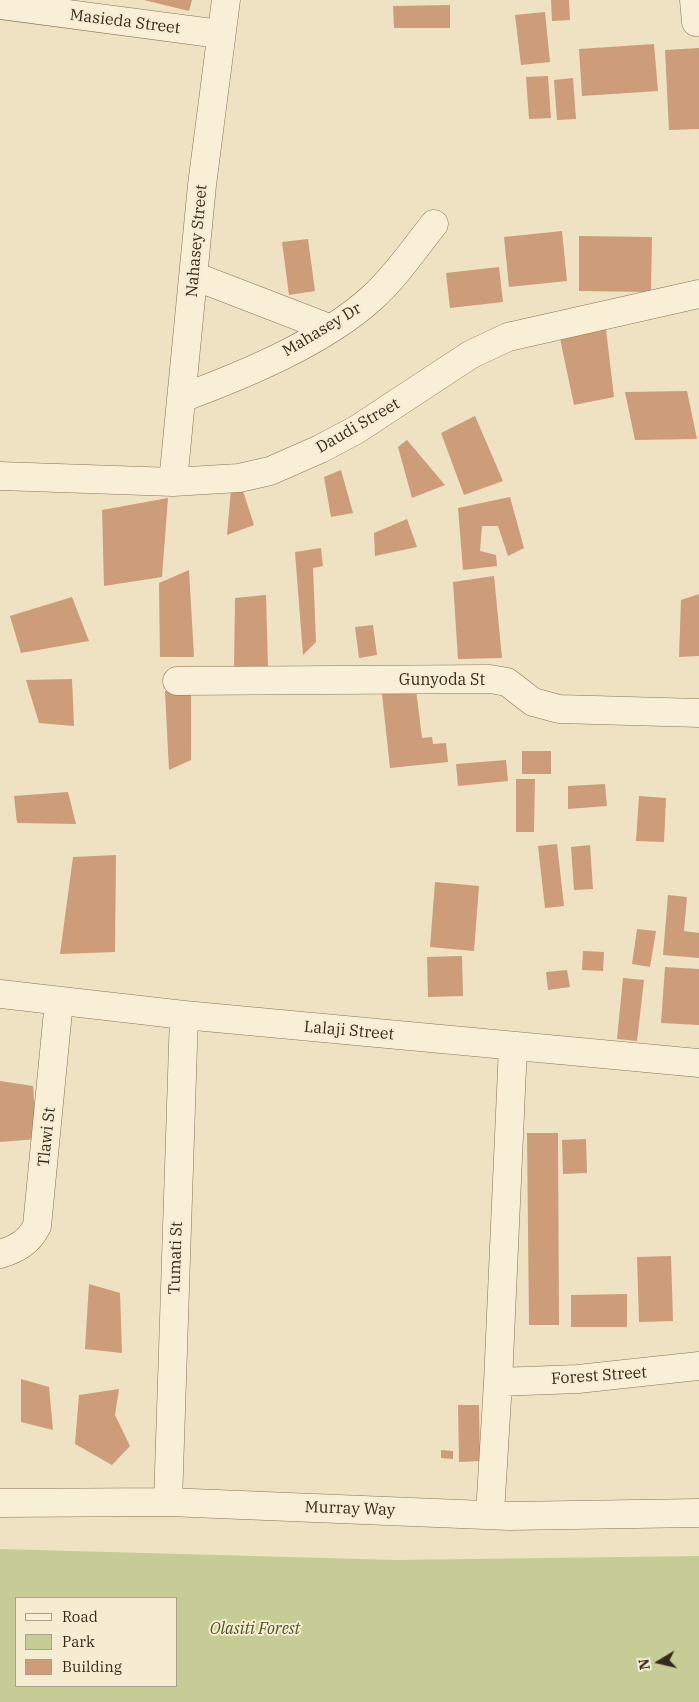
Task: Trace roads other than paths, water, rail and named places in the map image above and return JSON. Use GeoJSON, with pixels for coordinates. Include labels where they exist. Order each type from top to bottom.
{"type":"FeatureCollection","features":[{"type":"Feature","properties":{"kind":"street","name":"Nahasey Street"},"geometry":{"type":"LineString","coordinates":[[173,482],[220,34],[226,0]]}},
{"type":"Feature","properties":{"kind":"street","name":"Masieda Street"},"geometry":{"type":"LineString","coordinates":[[0,4],[220,34]]}},
{"type":"Feature","properties":{"kind":"street","name":"Mahasey Dr"},"geometry":{"type":"LineString","coordinates":[[182,398],[266,363],[345,319],[373,297],[394,276],[434,224]]}},
{"type":"Feature","properties":{"kind":"street"},"geometry":{"type":"LineString","coordinates":[[194,276],[329,328]]}},
{"type":"Feature","properties":{"kind":"street","name":"Daudi Street"},"geometry":{"type":"LineString","coordinates":[[0,476],[173,482],[239,478],[285,465],[356,430],[470,355],[508,337],[699,294]]}},
{"type":"Feature","properties":{"kind":"street","name":"Gunyoda St"},"geometry":{"type":"LineString","coordinates":[[177,681],[490,679],[507,682],[533,702],[559,709],[699,713]]}},
{"type":"Feature","properties":{"kind":"street","name":"Lalaji Street"},"geometry":{"type":"LineString","coordinates":[[0,994],[184,1015],[699,1063]]}},
{"type":"Feature","properties":{"kind":"street","name":"Tlawi St"},"geometry":{"type":"LineString","coordinates":[[0,1254],[22,1245],[32,1235],[37,1226],[59,1001]]}},
{"type":"Feature","properties":{"kind":"street","name":"Tumati St"},"geometry":{"type":"LineString","coordinates":[[168,1502],[184,1015]]}},
{"type":"Feature","properties":{"kind":"street"},"geometry":{"type":"LineString","coordinates":[[490,1514],[514,1046]]}},
{"type":"Feature","properties":{"kind":"street","name":"Forest Street"},"geometry":{"type":"LineString","coordinates":[[498,1382],[578,1379],[699,1366]]}},
{"type":"Feature","properties":{"kind":"street","name":"Murray Way"},"geometry":{"type":"LineString","coordinates":[[0,1503],[168,1502],[509,1516],[699,1513]]}},
{"type":"Feature","properties":{"kind":"park label","name":"Olasiti Forest"},"geometry":{"type":"Point","coordinates":[255,1629]}}]}
